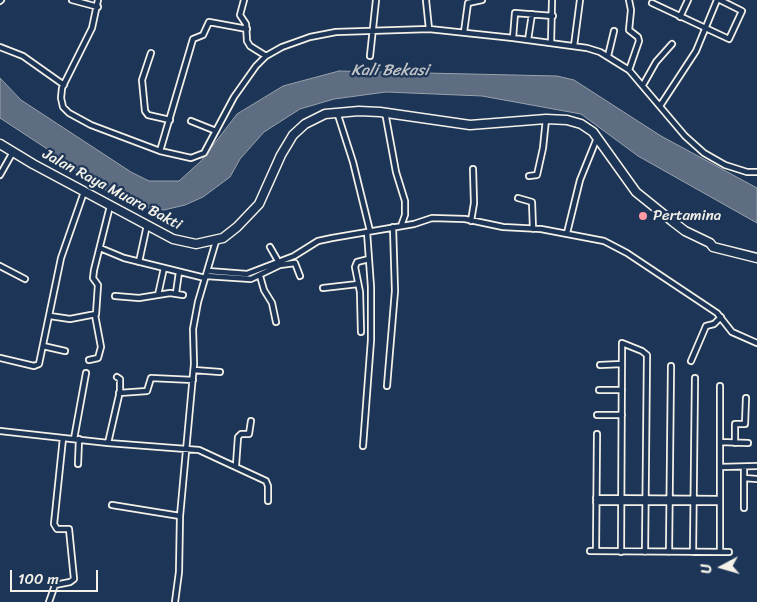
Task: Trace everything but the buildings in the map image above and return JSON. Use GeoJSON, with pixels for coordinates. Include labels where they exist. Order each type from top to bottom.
{"type":"FeatureCollection","features":[{"type":"Feature","properties":{"kind":"main road","name":"Jalan Raya Muara Bakti"},"geometry":{"type":"LineString","coordinates":[[0,144],[147,226],[184,243],[196,244],[216,241],[231,233],[259,204],[281,155],[293,135],[311,120],[325,114],[337,112],[385,112],[470,125],[546,119],[568,120],[582,124],[598,138],[636,192],[672,221],[713,247],[757,258]]}},
{"type":"Feature","properties":{"kind":"street"},"geometry":{"type":"LineString","coordinates":[[72,0],[98,7]]}},
{"type":"Feature","properties":{"kind":"street"},"geometry":{"type":"LineString","coordinates":[[98,0],[98,7],[90,33],[64,84],[61,98],[63,106],[69,113],[114,135],[160,151],[195,157],[206,150],[238,90],[266,56],[290,43],[324,33],[429,29],[574,46],[587,48],[608,56],[630,70],[660,106],[704,153],[732,168],[757,172]]}},
{"type":"Feature","properties":{"kind":"street"},"geometry":{"type":"LineString","coordinates":[[244,0],[240,15],[247,28],[247,41],[250,46],[266,56]]}},
{"type":"Feature","properties":{"kind":"street"},"geometry":{"type":"LineString","coordinates":[[370,56],[376,0]]}},
{"type":"Feature","properties":{"kind":"street"},"geometry":{"type":"LineString","coordinates":[[426,0],[429,29]]}},
{"type":"Feature","properties":{"kind":"street"},"geometry":{"type":"LineString","coordinates":[[464,32],[468,2],[482,0]]}},
{"type":"Feature","properties":{"kind":"street"},"geometry":{"type":"LineString","coordinates":[[574,46],[580,0]]}},
{"type":"Feature","properties":{"kind":"street"},"geometry":{"type":"LineString","coordinates":[[629,0],[631,10],[628,30],[639,41],[630,70]]}},
{"type":"Feature","properties":{"kind":"street"},"geometry":{"type":"LineString","coordinates":[[680,17],[688,0]]}},
{"type":"Feature","properties":{"kind":"street"},"geometry":{"type":"LineString","coordinates":[[652,3],[705,29],[729,38],[742,11],[719,0],[705,29],[696,51],[660,106]]}},
{"type":"Feature","properties":{"kind":"street"},"geometry":{"type":"LineString","coordinates":[[551,43],[552,1]]}},
{"type":"Feature","properties":{"kind":"street"},"geometry":{"type":"LineString","coordinates":[[513,38],[514,13],[553,16]]}},
{"type":"Feature","properties":{"kind":"street"},"geometry":{"type":"LineString","coordinates":[[528,40],[532,14]]}},
{"type":"Feature","properties":{"kind":"street"},"geometry":{"type":"LineString","coordinates":[[160,151],[194,39],[202,34],[209,22],[247,28]]}},
{"type":"Feature","properties":{"kind":"street"},"geometry":{"type":"LineString","coordinates":[[608,56],[614,31]]}},
{"type":"Feature","properties":{"kind":"street"},"geometry":{"type":"LineString","coordinates":[[643,85],[656,62],[672,44]]}},
{"type":"Feature","properties":{"kind":"street"},"geometry":{"type":"LineString","coordinates":[[0,47],[23,56],[64,84]]}},
{"type":"Feature","properties":{"kind":"street"},"geometry":{"type":"LineString","coordinates":[[151,53],[142,80],[146,111],[148,115],[170,120]]}},
{"type":"Feature","properties":{"kind":"street"},"geometry":{"type":"LineString","coordinates":[[337,112],[353,162],[368,231],[371,340],[363,446]]}},
{"type":"Feature","properties":{"kind":"street"},"geometry":{"type":"LineString","coordinates":[[385,112],[396,172],[405,200],[405,216],[401,226]]}},
{"type":"Feature","properties":{"kind":"street"},"geometry":{"type":"LineString","coordinates":[[530,176],[535,176],[538,173],[546,119]]}},
{"type":"Feature","properties":{"kind":"street"},"geometry":{"type":"LineString","coordinates":[[191,121],[216,131]]}},
{"type":"Feature","properties":{"kind":"street"},"geometry":{"type":"LineString","coordinates":[[567,233],[580,180],[598,138]]}},
{"type":"Feature","properties":{"kind":"street"},"geometry":{"type":"LineString","coordinates":[[0,175],[13,152]]}},
{"type":"Feature","properties":{"kind":"street"},"geometry":{"type":"LineString","coordinates":[[471,221],[474,203],[474,169]]}},
{"type":"Feature","properties":{"kind":"street"},"geometry":{"type":"LineString","coordinates":[[0,358],[37,366],[50,316],[61,258],[84,192]]}},
{"type":"Feature","properties":{"kind":"street"},"geometry":{"type":"LineString","coordinates":[[518,198],[532,202],[533,228]]}},
{"type":"Feature","properties":{"kind":"street"},"geometry":{"type":"LineString","coordinates":[[89,360],[95,360],[100,352],[95,315],[98,285],[93,278],[110,206]]}},
{"type":"Feature","properties":{"kind":"street"},"geometry":{"type":"LineString","coordinates":[[206,275],[247,274],[294,256],[318,241],[401,226],[432,218],[471,221],[503,227],[533,228],[604,241],[627,253],[721,317],[732,332],[757,343]]}},
{"type":"Feature","properties":{"kind":"street"},"geometry":{"type":"LineString","coordinates":[[139,262],[147,226]]}},
{"type":"Feature","properties":{"kind":"street"},"geometry":{"type":"LineString","coordinates":[[387,386],[395,291],[393,227]]}},
{"type":"Feature","properties":{"kind":"street"},"geometry":{"type":"LineString","coordinates":[[175,602],[179,572],[180,516],[188,449],[194,370],[193,329],[216,241]]}},
{"type":"Feature","properties":{"kind":"street"},"geometry":{"type":"LineString","coordinates":[[270,247],[278,261]]}},
{"type":"Feature","properties":{"kind":"street"},"geometry":{"type":"LineString","coordinates":[[100,248],[139,262],[179,272],[244,280],[260,276],[280,265],[295,263]]}},
{"type":"Feature","properties":{"kind":"street"},"geometry":{"type":"LineString","coordinates":[[294,256],[300,276]]}},
{"type":"Feature","properties":{"kind":"street"},"geometry":{"type":"LineString","coordinates":[[361,332],[356,264],[369,259]]}},
{"type":"Feature","properties":{"kind":"street"},"geometry":{"type":"LineString","coordinates":[[0,266],[25,279]]}},
{"type":"Feature","properties":{"kind":"street"},"geometry":{"type":"LineString","coordinates":[[158,295],[164,268]]}},
{"type":"Feature","properties":{"kind":"street"},"geometry":{"type":"LineString","coordinates":[[176,293],[179,272]]}},
{"type":"Feature","properties":{"kind":"street"},"geometry":{"type":"LineString","coordinates":[[260,276],[264,290],[272,303],[276,322]]}},
{"type":"Feature","properties":{"kind":"street"},"geometry":{"type":"LineString","coordinates":[[323,288],[358,284]]}},
{"type":"Feature","properties":{"kind":"street"},"geometry":{"type":"LineString","coordinates":[[115,296],[139,298],[176,293],[183,295]]}},
{"type":"Feature","properties":{"kind":"street"},"geometry":{"type":"LineString","coordinates":[[50,316],[70,319],[95,315]]}},
{"type":"Feature","properties":{"kind":"street"},"geometry":{"type":"LineString","coordinates":[[691,361],[706,326],[714,324],[721,317]]}},
{"type":"Feature","properties":{"kind":"street"},"geometry":{"type":"LineString","coordinates":[[621,552],[622,343],[647,355],[645,552]]}},
{"type":"Feature","properties":{"kind":"street"},"geometry":{"type":"LineString","coordinates":[[43,346],[65,351]]}},
{"type":"Feature","properties":{"kind":"street"},"geometry":{"type":"LineString","coordinates":[[600,365],[622,364]]}},
{"type":"Feature","properties":{"kind":"street"},"geometry":{"type":"LineString","coordinates":[[668,552],[671,366]]}},
{"type":"Feature","properties":{"kind":"street"},"geometry":{"type":"LineString","coordinates":[[194,370],[220,372]]}},
{"type":"Feature","properties":{"kind":"street"},"geometry":{"type":"LineString","coordinates":[[78,464],[76,439],[86,373]]}},
{"type":"Feature","properties":{"kind":"street"},"geometry":{"type":"LineString","coordinates":[[108,443],[119,393],[120,379],[117,376]]}},
{"type":"Feature","properties":{"kind":"street"},"geometry":{"type":"LineString","coordinates":[[693,552],[695,378]]}},
{"type":"Feature","properties":{"kind":"street"},"geometry":{"type":"LineString","coordinates":[[119,393],[147,391],[150,379],[193,380]]}},
{"type":"Feature","properties":{"kind":"street"},"geometry":{"type":"LineString","coordinates":[[720,386],[720,552]]}},
{"type":"Feature","properties":{"kind":"street"},"geometry":{"type":"LineString","coordinates":[[599,390],[622,390]]}},
{"type":"Feature","properties":{"kind":"street"},"geometry":{"type":"LineString","coordinates":[[735,443],[736,424],[745,424],[746,398]]}},
{"type":"Feature","properties":{"kind":"street"},"geometry":{"type":"LineString","coordinates":[[598,415],[622,415]]}},
{"type":"Feature","properties":{"kind":"street"},"geometry":{"type":"LineString","coordinates":[[236,465],[238,437],[241,434],[249,434],[251,421]]}},
{"type":"Feature","properties":{"kind":"street"},"geometry":{"type":"LineString","coordinates":[[0,431],[108,443],[188,449],[209,453],[266,481],[268,501]]}},
{"type":"Feature","properties":{"kind":"street"},"geometry":{"type":"LineString","coordinates":[[596,434],[596,551]]}},
{"type":"Feature","properties":{"kind":"street"},"geometry":{"type":"LineString","coordinates":[[49,602],[55,585],[70,582],[74,579],[69,531],[66,528],[57,529],[54,524],[63,438]]}},
{"type":"Feature","properties":{"kind":"street"},"geometry":{"type":"LineString","coordinates":[[720,442],[748,443]]}},
{"type":"Feature","properties":{"kind":"street"},"geometry":{"type":"LineString","coordinates":[[744,466],[744,508]]}},
{"type":"Feature","properties":{"kind":"street"},"geometry":{"type":"LineString","coordinates":[[720,467],[757,466]]}},
{"type":"Feature","properties":{"kind":"street"},"geometry":{"type":"LineString","coordinates":[[744,478],[757,479]]}},
{"type":"Feature","properties":{"kind":"street"},"geometry":{"type":"LineString","coordinates":[[596,500],[720,501]]}},
{"type":"Feature","properties":{"kind":"street"},"geometry":{"type":"LineString","coordinates":[[112,505],[180,516]]}},
{"type":"Feature","properties":{"kind":"street"},"geometry":{"type":"LineString","coordinates":[[590,551],[729,552]]}},
{"type":"Feature","properties":{"kind":"water"},"geometry":{"type":"Polygon","coordinates":[[[339,71],[557,76],[574,80],[661,136],[757,188],[757,223],[638,156],[581,114],[482,96],[386,92],[334,99],[300,109],[264,132],[240,159],[230,177],[203,197],[185,205],[164,210],[132,206],[83,177],[67,162],[0,118],[0,78],[21,100],[131,172],[149,181],[179,181],[201,161],[237,114],[283,86],[339,71]]]}},
{"type":"Feature","properties":{"kind":"place","name":"Pertamina"},"geometry":{"type":"Point","coordinates":[643,216]}},
{"type":"Feature","properties":{"kind":"water label","name":"Kali Bekasi"},"geometry":{"type":"Point","coordinates":[390,71]}}]}
